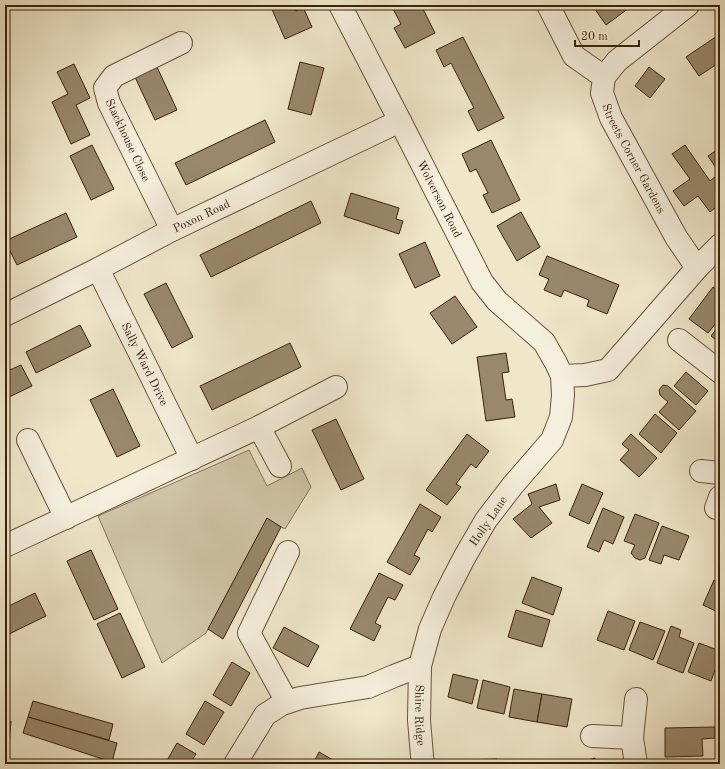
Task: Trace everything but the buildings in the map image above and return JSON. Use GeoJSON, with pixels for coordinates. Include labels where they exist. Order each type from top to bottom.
{"type":"FeatureCollection","features":[{"type":"Feature","properties":{"kind":"street","name":"Wolverson Road"},"geometry":{"type":"LineString","coordinates":[[340,5],[482,282],[497,301],[544,342],[562,376]]}},
{"type":"Feature","properties":{"kind":"street"},"geometry":{"type":"LineString","coordinates":[[548,5],[574,56],[604,77],[617,61],[688,5]]}},
{"type":"Feature","properties":{"kind":"street","name":"Stackhouse Close"},"geometry":{"type":"LineString","coordinates":[[172,230],[109,103],[105,88],[114,76],[181,43]]}},
{"type":"Feature","properties":{"kind":"street","name":"Streets Corner Gardens"},"geometry":{"type":"LineString","coordinates":[[604,77],[602,93],[610,118],[676,237],[698,268]]}},
{"type":"Feature","properties":{"kind":"street","name":"Poxon Road"},"geometry":{"type":"LineString","coordinates":[[5,314],[98,269],[172,230],[400,121]]}},
{"type":"Feature","properties":{"kind":"street"},"geometry":{"type":"LineString","coordinates":[[562,376],[585,375],[608,370],[720,245]]}},
{"type":"Feature","properties":{"kind":"street","name":"Sally Ward Drive"},"geometry":{"type":"LineString","coordinates":[[98,269],[192,459]]}},
{"type":"Feature","properties":{"kind":"street"},"geometry":{"type":"LineString","coordinates":[[679,340],[720,372]]}},
{"type":"Feature","properties":{"kind":"street","name":"Holly Lane"},"geometry":{"type":"LineString","coordinates":[[420,666],[430,629],[444,597],[486,520],[513,485],[552,440],[561,417],[564,396],[562,376]]}},
{"type":"Feature","properties":{"kind":"street"},"geometry":{"type":"LineString","coordinates":[[5,546],[259,427],[336,386]]}},
{"type":"Feature","properties":{"kind":"street"},"geometry":{"type":"LineString","coordinates":[[259,427],[280,466]]}},
{"type":"Feature","properties":{"kind":"street"},"geometry":{"type":"LineString","coordinates":[[28,440],[66,518]]}},
{"type":"Feature","properties":{"kind":"street"},"geometry":{"type":"LineString","coordinates":[[287,702],[249,633],[288,552]]}},
{"type":"Feature","properties":{"kind":"street"},"geometry":{"type":"LineString","coordinates":[[235,764],[265,714],[282,704],[300,698],[368,688],[420,666]]}},
{"type":"Feature","properties":{"kind":"street","name":"Shire Ridge"},"geometry":{"type":"LineString","coordinates":[[420,666],[419,720],[423,764]]}},
{"type":"Feature","properties":{"kind":"street"},"geometry":{"type":"LineString","coordinates":[[636,699],[632,738],[636,764]]}},
{"type":"Feature","properties":{"kind":"street"},"geometry":{"type":"LineString","coordinates":[[592,736],[632,738]]}},
{"type":"Feature","properties":{"kind":"shaded area"},"geometry":{"type":"Polygon","coordinates":[[[249,450],[267,486],[302,468],[311,487],[285,529],[267,519],[206,633],[162,663],[98,516],[249,450]]]}}]}
